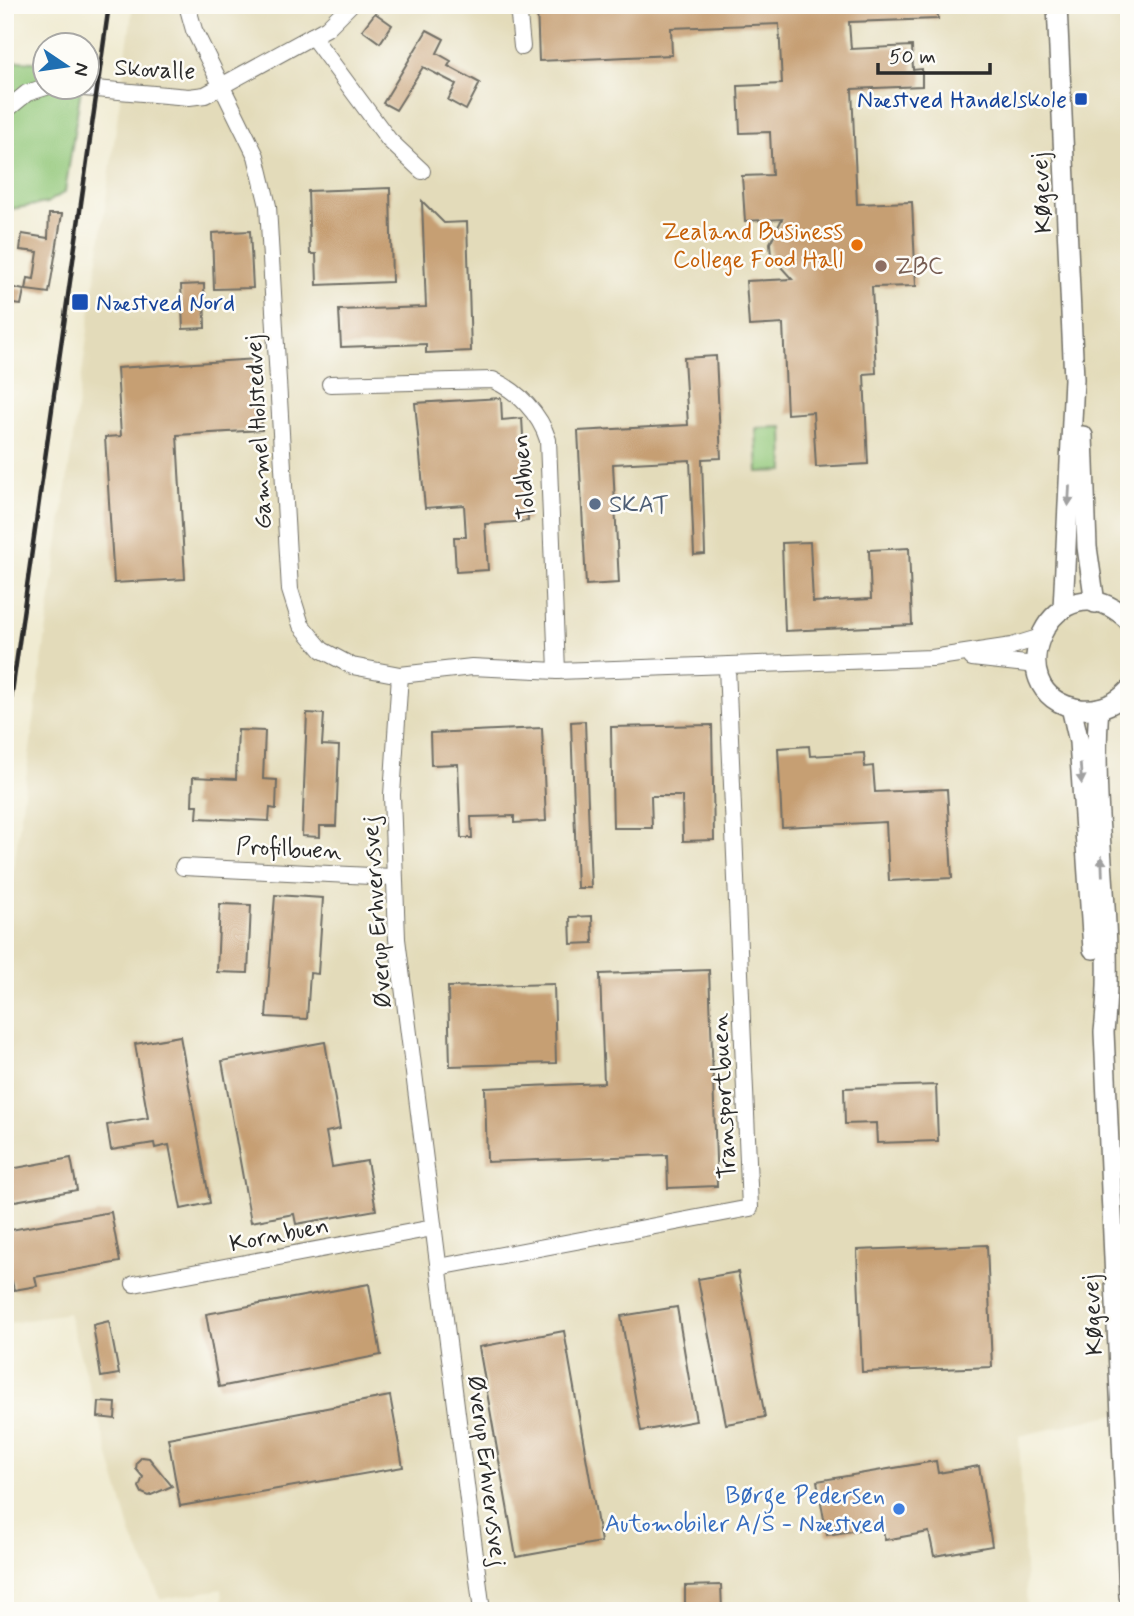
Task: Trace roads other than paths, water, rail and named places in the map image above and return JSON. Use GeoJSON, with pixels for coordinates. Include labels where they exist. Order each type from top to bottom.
{"type":"FeatureCollection","features":[{"type":"Feature","properties":{"kind":"street","name":"Gammel Holstedvej"},"geometry":{"type":"LineString","coordinates":[[187,5],[194,30],[256,156],[268,206],[289,577],[294,610],[311,639],[337,659],[367,671],[400,675]]}},
{"type":"Feature","properties":{"kind":"street"},"geometry":{"type":"LineString","coordinates":[[221,87],[327,28],[350,5]]}},
{"type":"Feature","properties":{"kind":"street"},"geometry":{"type":"LineString","coordinates":[[518,5],[522,47]]}},
{"type":"Feature","properties":{"kind":"street","name":"Køgevej"},"geometry":{"type":"LineString","coordinates":[[1057,5],[1074,379],[1063,609]]}},
{"type":"Feature","properties":{"kind":"street"},"geometry":{"type":"LineString","coordinates":[[312,36],[389,140],[422,171]]}},
{"type":"Feature","properties":{"kind":"street","name":"Skovalle"},"geometry":{"type":"LineString","coordinates":[[102,90],[189,97],[205,95],[221,87]]}},
{"type":"Feature","properties":{"kind":"street"},"geometry":{"type":"LineString","coordinates":[[5,111],[32,91]]}},
{"type":"Feature","properties":{"kind":"street","name":"Køgevej"},"geometry":{"type":"LineString","coordinates":[[1074,379],[1083,436],[1087,547],[1095,603]]}},
{"type":"Feature","properties":{"kind":"street","name":"Toldbuen"},"geometry":{"type":"LineString","coordinates":[[330,384],[493,380],[503,384],[536,414],[548,440],[557,671]]}},
{"type":"Feature","properties":{"kind":"street"},"geometry":{"type":"LineString","coordinates":[[1129,621],[1108,606],[1095,603],[1079,603],[1063,609],[1048,621],[1038,638],[1036,665],[1039,676],[1052,695],[1072,707],[1100,708],[1119,700],[1129,690]]}},
{"type":"Feature","properties":{"kind":"street"},"geometry":{"type":"LineString","coordinates":[[952,656],[1038,638]]}},
{"type":"Feature","properties":{"kind":"street"},"geometry":{"type":"LineString","coordinates":[[400,675],[472,667],[557,671],[727,667],[952,656],[1036,665]]}},
{"type":"Feature","properties":{"kind":"street","name":"Transportbuen"},"geometry":{"type":"LineString","coordinates":[[439,1267],[750,1208],[727,667]]}},
{"type":"Feature","properties":{"kind":"street","name":"Øverup Erhvervsvej"},"geometry":{"type":"LineString","coordinates":[[400,675],[392,795],[392,877],[397,939],[482,1611]]}},
{"type":"Feature","properties":{"kind":"street","name":"Køgevej"},"geometry":{"type":"LineString","coordinates":[[1072,707],[1079,742],[1086,872],[1104,1032],[1129,1596]]}},
{"type":"Feature","properties":{"kind":"street","name":"Køgevej"},"geometry":{"type":"LineString","coordinates":[[1100,708],[1098,765],[1107,990],[1104,1032]]}},
{"type":"Feature","properties":{"kind":"street","name":"Profilbuen"},"geometry":{"type":"LineString","coordinates":[[183,867],[392,877]]}},
{"type":"Feature","properties":{"kind":"street","name":"Kornbuen"},"geometry":{"type":"LineString","coordinates":[[134,1284],[433,1228]]}},
{"type":"Feature","properties":{"kind":"railway"},"geometry":{"type":"LineString","coordinates":[[5,742],[109,5]]}},
{"type":"Feature","properties":{"kind":"place","name":"Næstved Handelskole"},"geometry":{"type":"Point","coordinates":[1081,99]}},
{"type":"Feature","properties":{"kind":"place","name":"Zealand Business College Food Hall"},"geometry":{"type":"Point","coordinates":[857,245]}},
{"type":"Feature","properties":{"kind":"place","name":"ZBC"},"geometry":{"type":"Point","coordinates":[881,266]}},
{"type":"Feature","properties":{"kind":"place","name":"Næstved Nord"},"geometry":{"type":"Point","coordinates":[80,302]}},
{"type":"Feature","properties":{"kind":"place","name":"SKAT"},"geometry":{"type":"Point","coordinates":[595,504]}},
{"type":"Feature","properties":{"kind":"place","name":"Børge Pedersen Automobiler A/S - Næstved"},"geometry":{"type":"Point","coordinates":[899,1509]}}]}
